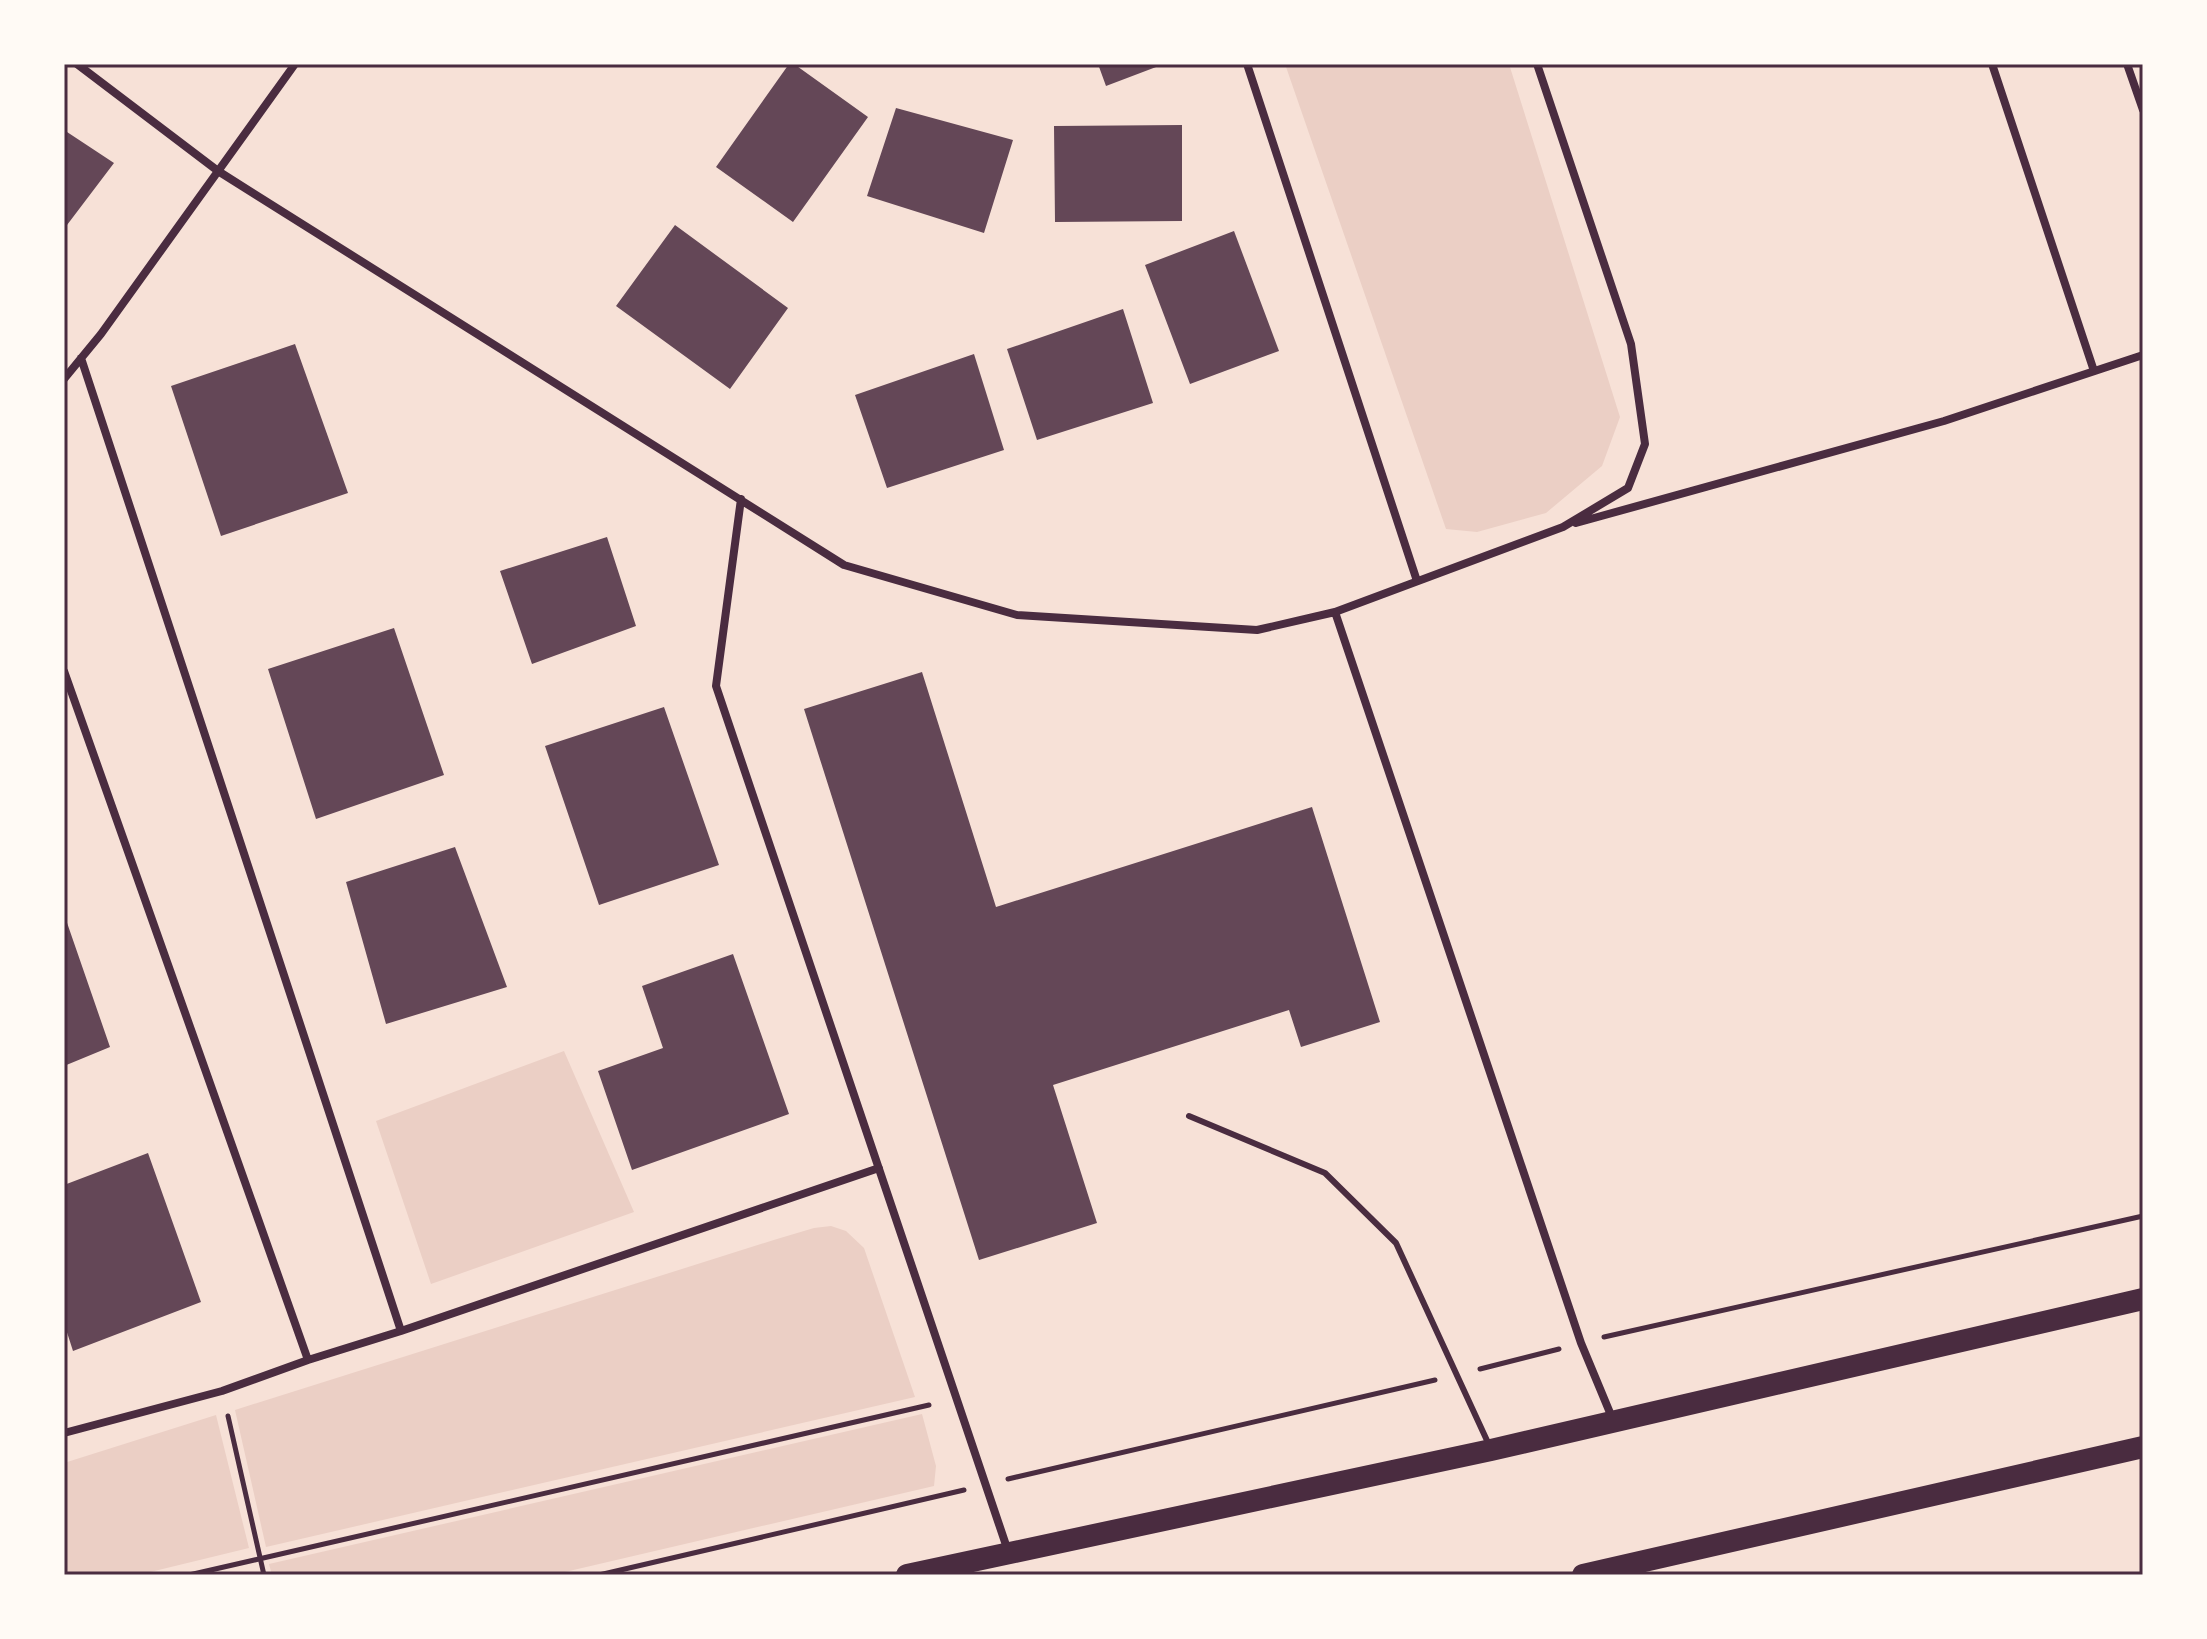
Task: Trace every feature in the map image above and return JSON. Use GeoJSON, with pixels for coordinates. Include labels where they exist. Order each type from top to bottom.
{"type":"FeatureCollection","features":[{"type":"Feature","properties":{"kind":"highway"},"geometry":{"type":"LineString","coordinates":[[907,1575],[1491,1450],[2143,1299]]}},
{"type":"Feature","properties":{"kind":"highway"},"geometry":{"type":"LineString","coordinates":[[1583,1575],[2143,1447]]}},
{"type":"Feature","properties":{"kind":"street"},"geometry":{"type":"LineString","coordinates":[[77,64],[218,171],[844,565],[1017,615],[1257,630],[1335,612],[1563,527],[1944,421],[2143,355]]}},
{"type":"Feature","properties":{"kind":"street"},"geometry":{"type":"LineString","coordinates":[[64,379],[295,64]]}},
{"type":"Feature","properties":{"kind":"street"},"geometry":{"type":"LineString","coordinates":[[1247,64],[1417,581]]}},
{"type":"Feature","properties":{"kind":"street"},"geometry":{"type":"LineString","coordinates":[[1537,64],[1631,344],[1645,444],[1628,488],[1563,527]]}},
{"type":"Feature","properties":{"kind":"street"},"geometry":{"type":"LineString","coordinates":[[1992,64],[2094,371]]}},
{"type":"Feature","properties":{"kind":"street"},"geometry":{"type":"LineString","coordinates":[[2127,64],[2143,110]]}},
{"type":"Feature","properties":{"kind":"street"},"geometry":{"type":"LineString","coordinates":[[81,358],[401,1331]]}},
{"type":"Feature","properties":{"kind":"street"},"geometry":{"type":"LineString","coordinates":[[741,499],[716,686],[1008,1552]]}},
{"type":"Feature","properties":{"kind":"street"},"geometry":{"type":"LineString","coordinates":[[1335,612],[1581,1343],[1613,1421]]}},
{"type":"Feature","properties":{"kind":"street"},"geometry":{"type":"LineString","coordinates":[[64,671],[308,1360]]}},
{"type":"Feature","properties":{"kind":"street"},"geometry":{"type":"LineString","coordinates":[[64,1433],[222,1391],[879,1168]]}},
{"type":"Feature","properties":{"kind":"lane"},"geometry":{"type":"LineString","coordinates":[[1189,1116],[1325,1173],[1396,1243],[1491,1450]]}},
{"type":"Feature","properties":{"kind":"path"},"geometry":{"type":"LineString","coordinates":[[599,1575],[1456,1375],[1581,1343],[2143,1216]]}},
{"type":"Feature","properties":{"kind":"path"},"geometry":{"type":"LineString","coordinates":[[222,1391],[264,1575]]}},
{"type":"Feature","properties":{"kind":"path"},"geometry":{"type":"LineString","coordinates":[[189,1575],[929,1405]]}},
{"type":"Feature","properties":{"kind":"shaded area"},"geometry":{"type":"Polygon","coordinates":[[[1285,64],[1509,64],[1620,417],[1602,466],[1546,513],[1477,532],[1446,529],[1285,64]]]}},
{"type":"Feature","properties":{"kind":"shaded area"},"geometry":{"type":"Polygon","coordinates":[[[564,1051],[634,1212],[431,1284],[376,1121],[564,1051]]]}},
{"type":"Feature","properties":{"kind":"shaded area"},"geometry":{"type":"Polygon","coordinates":[[[831,1226],[846,1231],[864,1248],[915,1397],[266,1547],[235,1410],[777,1239],[831,1226]]]}},
{"type":"Feature","properties":{"kind":"shaded area"},"geometry":{"type":"Polygon","coordinates":[[[922,1414],[936,1466],[934,1486],[552,1575],[272,1575],[269,1564],[922,1414]]]}},
{"type":"Feature","properties":{"kind":"shaded area"},"geometry":{"type":"Polygon","coordinates":[[[216,1415],[249,1548],[138,1575],[64,1575],[64,1463],[216,1415]]]}},
{"type":"Feature","properties":{"kind":"building"},"geometry":{"type":"Polygon","coordinates":[[[789,64],[794,64],[868,117],[793,222],[716,167],[789,64]]]}},
{"type":"Feature","properties":{"kind":"building"},"geometry":{"type":"Polygon","coordinates":[[[1098,64],[1164,64],[1106,86],[1098,64]]]}},
{"type":"Feature","properties":{"kind":"building"},"geometry":{"type":"Polygon","coordinates":[[[896,108],[1013,140],[984,233],[867,196],[896,108]]]}},
{"type":"Feature","properties":{"kind":"building"},"geometry":{"type":"Polygon","coordinates":[[[1182,125],[1182,221],[1055,222],[1054,126],[1182,125]]]}},
{"type":"Feature","properties":{"kind":"building"},"geometry":{"type":"Polygon","coordinates":[[[64,130],[114,163],[64,229],[64,130]]]}},
{"type":"Feature","properties":{"kind":"building"},"geometry":{"type":"Polygon","coordinates":[[[675,225],[788,308],[730,389],[616,306],[675,225]]]}},
{"type":"Feature","properties":{"kind":"building"},"geometry":{"type":"Polygon","coordinates":[[[1234,231],[1279,351],[1190,384],[1145,265],[1234,231]]]}},
{"type":"Feature","properties":{"kind":"building"},"geometry":{"type":"Polygon","coordinates":[[[1123,309],[1153,403],[1037,440],[1007,349],[1123,309]]]}},
{"type":"Feature","properties":{"kind":"building"},"geometry":{"type":"Polygon","coordinates":[[[295,344],[348,493],[221,536],[171,386],[295,344]]]}},
{"type":"Feature","properties":{"kind":"building"},"geometry":{"type":"Polygon","coordinates":[[[974,354],[1004,450],[887,488],[855,395],[974,354]]]}},
{"type":"Feature","properties":{"kind":"building"},"geometry":{"type":"Polygon","coordinates":[[[607,537],[636,626],[532,664],[500,571],[607,537]]]}},
{"type":"Feature","properties":{"kind":"building"},"geometry":{"type":"Polygon","coordinates":[[[394,628],[444,775],[316,819],[268,669],[394,628]]]}},
{"type":"Feature","properties":{"kind":"building"},"geometry":{"type":"Polygon","coordinates":[[[922,672],[996,907],[1312,807],[1380,1022],[1301,1047],[1289,1010],[1053,1085],[1097,1223],[979,1260],[804,709],[922,672]]]}},
{"type":"Feature","properties":{"kind":"building"},"geometry":{"type":"Polygon","coordinates":[[[664,707],[719,865],[599,905],[545,746],[664,707]]]}},
{"type":"Feature","properties":{"kind":"building"},"geometry":{"type":"Polygon","coordinates":[[[455,847],[507,987],[386,1024],[346,882],[455,847]]]}},
{"type":"Feature","properties":{"kind":"building"},"geometry":{"type":"Polygon","coordinates":[[[64,914],[110,1047],[64,1066],[64,914]]]}},
{"type":"Feature","properties":{"kind":"building"},"geometry":{"type":"Polygon","coordinates":[[[733,954],[789,1114],[632,1170],[598,1071],[663,1048],[642,986],[733,954]]]}},
{"type":"Feature","properties":{"kind":"building"},"geometry":{"type":"Polygon","coordinates":[[[148,1153],[201,1302],[73,1351],[64,1323],[64,1185],[148,1153]]]}}]}
